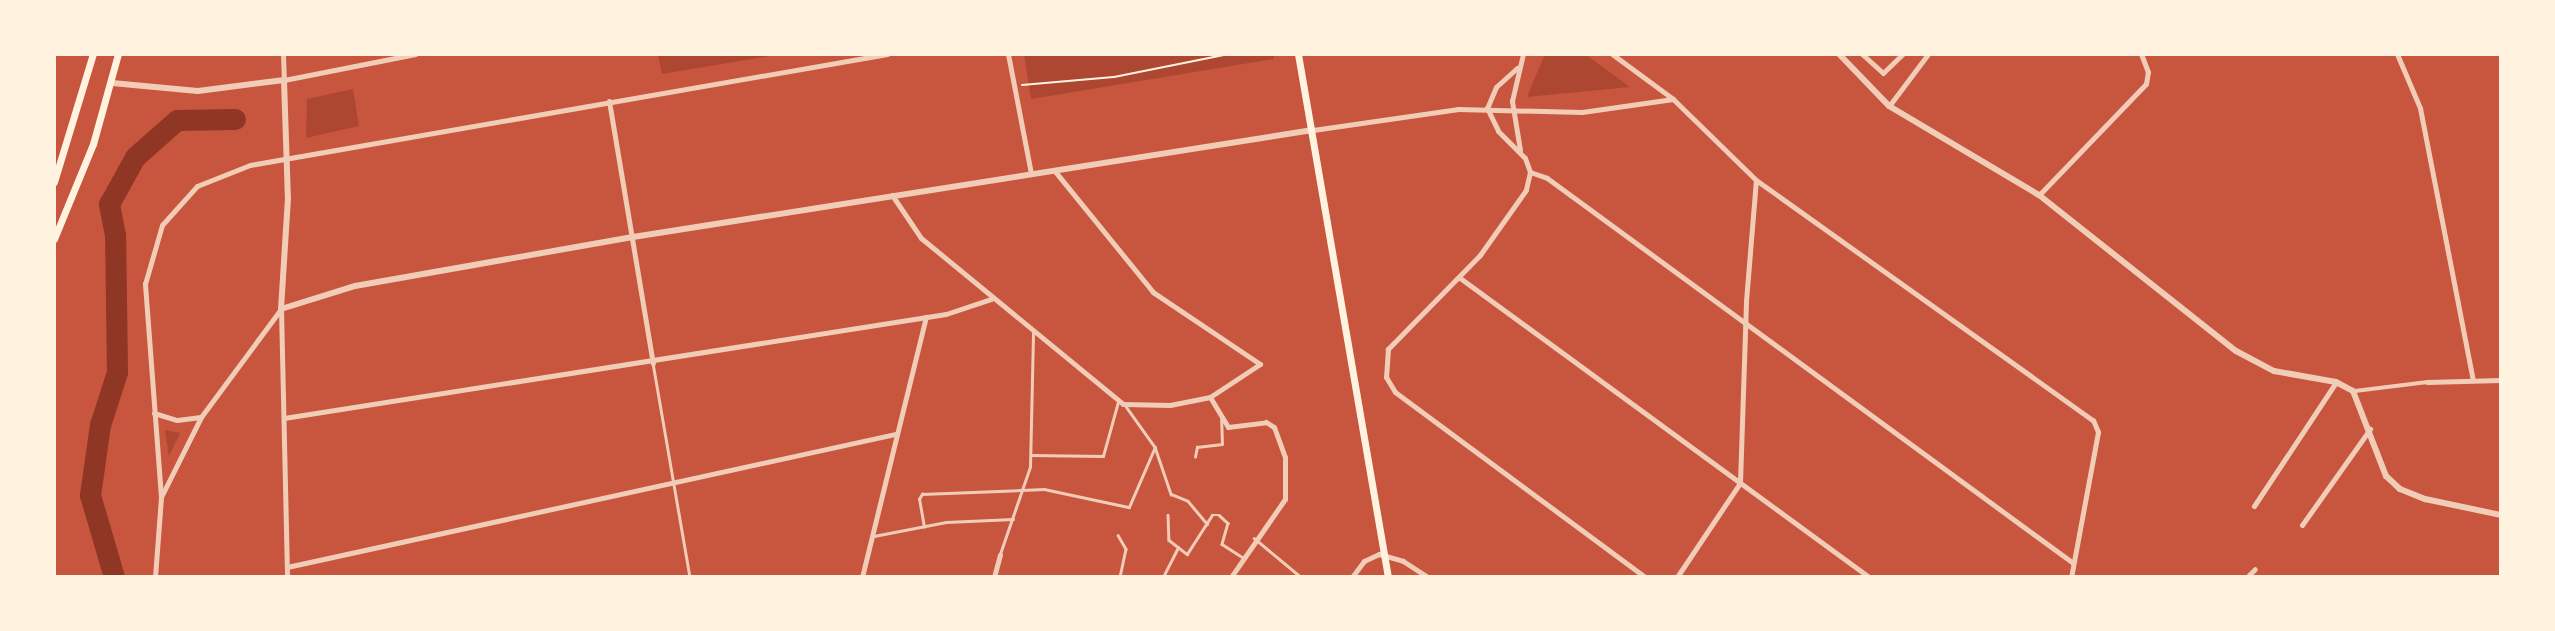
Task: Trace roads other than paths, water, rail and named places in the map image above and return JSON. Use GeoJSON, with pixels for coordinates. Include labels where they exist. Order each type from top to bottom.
{"type":"FeatureCollection","features":[{"type":"Feature","properties":{"kind":"main road"},"geometry":{"type":"LineString","coordinates":[[54,182],[93,54]]}},
{"type":"Feature","properties":{"kind":"main road"},"geometry":{"type":"LineString","coordinates":[[54,239],[113,83],[118,54]]}},
{"type":"Feature","properties":{"kind":"main road"},"geometry":{"type":"LineString","coordinates":[[1298,54],[1388,577]]}},
{"type":"Feature","properties":{"kind":"street"},"geometry":{"type":"LineString","coordinates":[[283,54],[289,159],[281,309],[288,577]]}},
{"type":"Feature","properties":{"kind":"street"},"geometry":{"type":"LineString","coordinates":[[113,83],[198,91],[284,80],[415,54]]}},
{"type":"Feature","properties":{"kind":"street"},"geometry":{"type":"LineString","coordinates":[[155,577],[161,497],[145,284],[162,225],[183,197],[213,177],[289,159],[887,54]]}},
{"type":"Feature","properties":{"kind":"street"},"geometry":{"type":"LineString","coordinates":[[1008,54],[1031,174]]}},
{"type":"Feature","properties":{"kind":"street"},"geometry":{"type":"LineString","coordinates":[[1523,54],[1517,68],[1512,112],[1520,152],[1530,172],[1526,190],[1460,278],[1388,349],[1386,377],[1395,392],[1645,577]]}},
{"type":"Feature","properties":{"kind":"street"},"geometry":{"type":"LineString","coordinates":[[1612,54],[1672,99],[1756,180],[2093,420],[2098,432],[2071,577]]}},
{"type":"Feature","properties":{"kind":"street"},"geometry":{"type":"LineString","coordinates":[[1839,54],[1889,106],[2039,195],[2236,351],[2274,371],[2336,382],[2353,391],[2427,382],[2501,380]]}},
{"type":"Feature","properties":{"kind":"street"},"geometry":{"type":"LineString","coordinates":[[1862,54],[1883,73],[1903,54]]}},
{"type":"Feature","properties":{"kind":"street"},"geometry":{"type":"LineString","coordinates":[[1889,106],[1928,54]]}},
{"type":"Feature","properties":{"kind":"street"},"geometry":{"type":"LineString","coordinates":[[2039,195],[2146,84],[2148,72],[2141,54]]}},
{"type":"Feature","properties":{"kind":"street"},"geometry":{"type":"LineString","coordinates":[[2397,54],[2420,108],[2473,380]]}},
{"type":"Feature","properties":{"kind":"street"},"geometry":{"type":"LineString","coordinates":[[1487,108],[1496,87],[1517,68]]}},
{"type":"Feature","properties":{"kind":"street"},"geometry":{"type":"LineString","coordinates":[[161,497],[201,417],[281,309],[355,286],[633,237],[1313,130],[1487,108],[1512,112],[1582,112],[1672,99]]}},
{"type":"Feature","properties":{"kind":"street"},"geometry":{"type":"LineString","coordinates":[[608,101],[653,363]]}},
{"type":"Feature","properties":{"kind":"street"},"geometry":{"type":"LineString","coordinates":[[1487,108],[1499,131],[1520,152]]}},
{"type":"Feature","properties":{"kind":"street"},"geometry":{"type":"LineString","coordinates":[[892,195],[921,238],[1118,402],[1125,405],[1170,405],[1210,397],[1260,364],[1153,292],[1054,170]]}},
{"type":"Feature","properties":{"kind":"street"},"geometry":{"type":"LineString","coordinates":[[1530,172],[1547,178],[2073,563]]}},
{"type":"Feature","properties":{"kind":"street"},"geometry":{"type":"LineString","coordinates":[[1677,577],[1740,482],[1756,180]]}},
{"type":"Feature","properties":{"kind":"street"},"geometry":{"type":"LineString","coordinates":[[1460,278],[1870,577]]}},
{"type":"Feature","properties":{"kind":"street"},"geometry":{"type":"LineString","coordinates":[[284,418],[653,363],[926,317],[991,299]]}},
{"type":"Feature","properties":{"kind":"street"},"geometry":{"type":"LineString","coordinates":[[862,577],[895,434],[926,317]]}},
{"type":"Feature","properties":{"kind":"street"},"geometry":{"type":"LineString","coordinates":[[2254,506],[2336,382]]}},
{"type":"Feature","properties":{"kind":"street"},"geometry":{"type":"LineString","coordinates":[[2353,391],[2386,475],[2400,489],[2425,499],[2501,515]]}},
{"type":"Feature","properties":{"kind":"street"},"geometry":{"type":"LineString","coordinates":[[1210,397],[1221,420],[1233,428],[1271,424],[1280,440],[1287,492],[1231,577]]}},
{"type":"Feature","properties":{"kind":"street"},"geometry":{"type":"LineString","coordinates":[[154,413],[177,421],[201,417]]}},
{"type":"Feature","properties":{"kind":"street"},"geometry":{"type":"LineString","coordinates":[[2302,525],[2370,429]]}},
{"type":"Feature","properties":{"kind":"street"},"geometry":{"type":"LineString","coordinates":[[287,567],[895,434]]}},
{"type":"Feature","properties":{"kind":"street"},"geometry":{"type":"LineString","coordinates":[[1352,577],[1370,557],[1385,554],[1428,577]]}},
{"type":"Feature","properties":{"kind":"street"},"geometry":{"type":"LineString","coordinates":[[994,577],[1000,555]]}},
{"type":"Feature","properties":{"kind":"street"},"geometry":{"type":"LineString","coordinates":[[2247,577],[2255,569]]}},
{"type":"Feature","properties":{"kind":"lane"},"geometry":{"type":"LineString","coordinates":[[1000,555],[1026,488],[1031,455],[1033,332]]}},
{"type":"Feature","properties":{"kind":"lane"},"geometry":{"type":"LineString","coordinates":[[653,363],[690,577]]}},
{"type":"Feature","properties":{"kind":"lane"},"geometry":{"type":"LineString","coordinates":[[1031,455],[1103,456],[1118,402]]}},
{"type":"Feature","properties":{"kind":"lane"},"geometry":{"type":"LineString","coordinates":[[1125,405],[1155,447],[1171,494],[1188,501],[1207,524]]}},
{"type":"Feature","properties":{"kind":"lane"},"geometry":{"type":"LineString","coordinates":[[1195,457],[1197,447],[1222,444],[1221,420]]}},
{"type":"Feature","properties":{"kind":"lane"},"geometry":{"type":"LineString","coordinates":[[924,527],[919,499],[922,495],[1026,488],[1129,507],[1155,447]]}},
{"type":"Feature","properties":{"kind":"lane"},"geometry":{"type":"LineString","coordinates":[[1168,515],[1169,540],[1188,554],[1214,514],[1227,522],[1222,544],[1243,557]]}},
{"type":"Feature","properties":{"kind":"lane"},"geometry":{"type":"LineString","coordinates":[[873,536],[924,527],[1013,519]]}},
{"type":"Feature","properties":{"kind":"lane"},"geometry":{"type":"LineString","coordinates":[[1118,535],[1126,550],[1121,577]]}},
{"type":"Feature","properties":{"kind":"lane"},"geometry":{"type":"LineString","coordinates":[[1255,539],[1301,577]]}},
{"type":"Feature","properties":{"kind":"lane"},"geometry":{"type":"LineString","coordinates":[[1163,577],[1178,548]]}},
{"type":"Feature","properties":{"kind":"waterway"},"geometry":{"type":"LineString","coordinates":[[114,577],[90,495],[100,425],[117,372],[115,235],[109,204],[135,157],[177,120],[235,119]]}}]}
